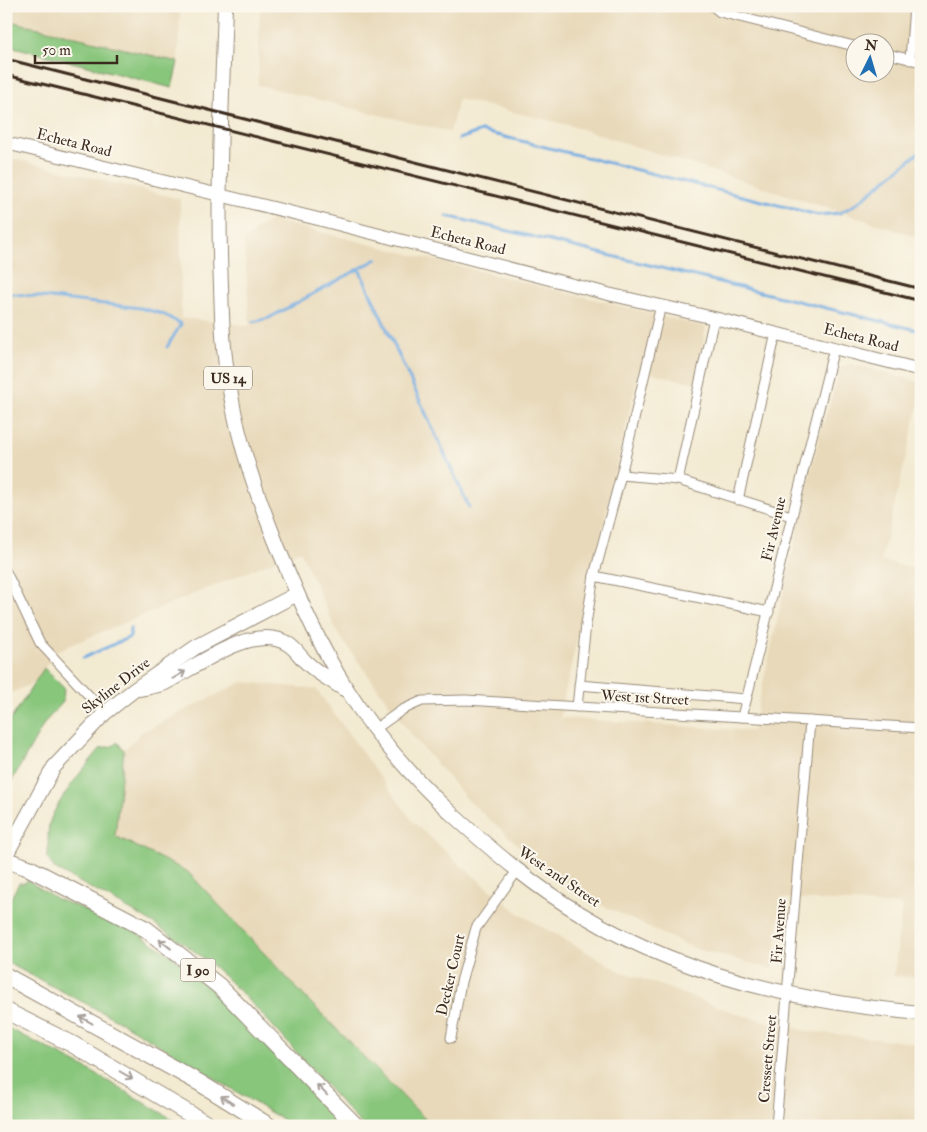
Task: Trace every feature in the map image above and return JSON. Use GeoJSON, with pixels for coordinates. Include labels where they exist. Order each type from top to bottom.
{"type":"FeatureCollection","features":[{"type":"Feature","properties":{"kind":"highway","name":"I 90"},"geometry":{"type":"LineString","coordinates":[[6,860],[44,876],[146,929],[219,986],[356,1126]]}},
{"type":"Feature","properties":{"kind":"highway"},"geometry":{"type":"LineString","coordinates":[[6,976],[200,1083],[269,1126]]}},
{"type":"Feature","properties":{"kind":"highway"},"geometry":{"type":"LineString","coordinates":[[6,1011],[72,1044],[210,1126]]}},
{"type":"Feature","properties":{"kind":"main road","name":"US 14"},"geometry":{"type":"LineString","coordinates":[[225,6],[219,195],[223,337],[229,388],[236,422],[258,496],[296,594]]}},
{"type":"Feature","properties":{"kind":"main road","name":"Skyline Drive"},"geometry":{"type":"LineString","coordinates":[[6,855],[54,767],[104,713],[196,647],[296,594]]}},
{"type":"Feature","properties":{"kind":"main road","name":"West 2nd Street"},"geometry":{"type":"LineString","coordinates":[[296,594],[347,691],[412,774],[437,800],[517,871],[581,914],[628,939],[718,975],[788,994],[874,1008],[921,1013]]}},
{"type":"Feature","properties":{"kind":"main road"},"geometry":{"type":"LineString","coordinates":[[134,690],[163,684],[205,660],[242,643],[254,639],[269,638],[288,644],[308,664],[347,691]]}},
{"type":"Feature","properties":{"kind":"street"},"geometry":{"type":"LineString","coordinates":[[713,6],[720,12],[844,43]]}},
{"type":"Feature","properties":{"kind":"street"},"geometry":{"type":"LineString","coordinates":[[910,60],[914,6]]}},
{"type":"Feature","properties":{"kind":"street"},"geometry":{"type":"LineString","coordinates":[[894,56],[921,62]]}},
{"type":"Feature","properties":{"kind":"street","name":"Echeta Road"},"geometry":{"type":"LineString","coordinates":[[6,142],[608,294],[776,333],[921,370]]}},
{"type":"Feature","properties":{"kind":"street"},"geometry":{"type":"LineString","coordinates":[[577,708],[586,624],[594,576],[622,475],[660,305]]}},
{"type":"Feature","properties":{"kind":"street"},"geometry":{"type":"LineString","coordinates":[[678,480],[714,318]]}},
{"type":"Feature","properties":{"kind":"street"},"geometry":{"type":"LineString","coordinates":[[738,500],[776,333]]}},
{"type":"Feature","properties":{"kind":"street","name":"Fir Avenue"},"geometry":{"type":"LineString","coordinates":[[742,717],[834,348]]}},
{"type":"Feature","properties":{"kind":"street"},"geometry":{"type":"LineString","coordinates":[[622,475],[678,480],[791,516]]}},
{"type":"Feature","properties":{"kind":"street"},"geometry":{"type":"LineString","coordinates":[[6,572],[40,643],[104,713]]}},
{"type":"Feature","properties":{"kind":"street"},"geometry":{"type":"LineString","coordinates":[[594,576],[768,612]]}},
{"type":"Feature","properties":{"kind":"street"},"geometry":{"type":"LineString","coordinates":[[579,685],[746,699]]}},
{"type":"Feature","properties":{"kind":"street","name":"West 1st Street"},"geometry":{"type":"LineString","coordinates":[[375,729],[402,710],[422,701],[466,700],[921,728]]}},
{"type":"Feature","properties":{"kind":"street","name":"Fir Avenue"},"geometry":{"type":"LineString","coordinates":[[788,994],[810,721]]}},
{"type":"Feature","properties":{"kind":"street","name":"Decker Court"},"geometry":{"type":"LineString","coordinates":[[451,1038],[461,982],[476,928],[517,871]]}},
{"type":"Feature","properties":{"kind":"street","name":"Cressett Street"},"geometry":{"type":"LineString","coordinates":[[776,1126],[788,994]]}},
{"type":"Feature","properties":{"kind":"shaded area"},"geometry":{"type":"Polygon","coordinates":[[[6,6],[180,6],[178,62],[6,20],[6,6]]]}},
{"type":"Feature","properties":{"kind":"shaded area"},"geometry":{"type":"Polygon","coordinates":[[[260,6],[921,6],[921,238],[569,125],[458,99],[450,132],[258,85],[260,6]]]}},
{"type":"Feature","properties":{"kind":"shaded area"},"geometry":{"type":"Polygon","coordinates":[[[6,157],[180,199],[181,318],[250,326],[244,241],[271,220],[706,327],[695,383],[639,370],[560,718],[752,731],[819,437],[841,368],[850,364],[921,382],[921,394],[881,561],[921,570],[921,978],[894,976],[902,905],[781,898],[773,969],[693,948],[604,906],[582,893],[536,861],[468,800],[410,733],[337,632],[300,550],[56,651],[34,683],[6,695],[6,157]]]}},
{"type":"Feature","properties":{"kind":"shaded area"},"geometry":{"type":"Polygon","coordinates":[[[242,682],[316,689],[413,822],[465,869],[521,915],[620,971],[741,1015],[806,1031],[921,1044],[921,1126],[432,1126],[305,997],[188,872],[115,836],[124,750],[142,732],[242,682]]]}},
{"type":"Feature","properties":{"kind":"green space"},"geometry":{"type":"Polygon","coordinates":[[[6,20],[178,62],[172,88],[6,45],[6,20]]]}},
{"type":"Feature","properties":{"kind":"green space"},"geometry":{"type":"Polygon","coordinates":[[[44,668],[64,688],[63,702],[45,722],[6,791],[6,727],[44,668]]]}},
{"type":"Feature","properties":{"kind":"green space"},"geometry":{"type":"Polygon","coordinates":[[[117,742],[124,750],[115,836],[188,872],[305,997],[432,1126],[363,1126],[260,1012],[205,960],[143,917],[55,869],[46,857],[48,856],[48,829],[52,817],[71,785],[101,748],[113,746],[117,742]]]}},
{"type":"Feature","properties":{"kind":"green space"},"geometry":{"type":"Polygon","coordinates":[[[27,880],[57,899],[125,925],[172,956],[222,999],[347,1126],[293,1126],[121,1022],[6,962],[6,907],[19,883],[25,883],[27,880]]]}},
{"type":"Feature","properties":{"kind":"green space"},"geometry":{"type":"Polygon","coordinates":[[[6,1027],[82,1066],[184,1126],[6,1126],[6,1027]]]}},
{"type":"Feature","properties":{"kind":"waterway"},"geometry":{"type":"LineString","coordinates":[[459,139],[481,131],[818,215],[840,213],[856,204],[921,151]]}},
{"type":"Feature","properties":{"kind":"waterway"},"geometry":{"type":"LineString","coordinates":[[447,216],[921,331]]}},
{"type":"Feature","properties":{"kind":"waterway"},"geometry":{"type":"LineString","coordinates":[[253,322],[269,318],[377,259]]}},
{"type":"Feature","properties":{"kind":"waterway"},"geometry":{"type":"LineString","coordinates":[[359,269],[469,507]]}},
{"type":"Feature","properties":{"kind":"waterway"},"geometry":{"type":"LineString","coordinates":[[6,293],[141,308],[163,314],[181,324],[167,347]]}},
{"type":"Feature","properties":{"kind":"waterway"},"geometry":{"type":"LineString","coordinates":[[83,658],[130,637],[130,628]]}},
{"type":"Feature","properties":{"kind":"railway"},"geometry":{"type":"LineString","coordinates":[[6,59],[921,289]]}},
{"type":"Feature","properties":{"kind":"railway"},"geometry":{"type":"LineString","coordinates":[[6,75],[921,301]]}}]}
